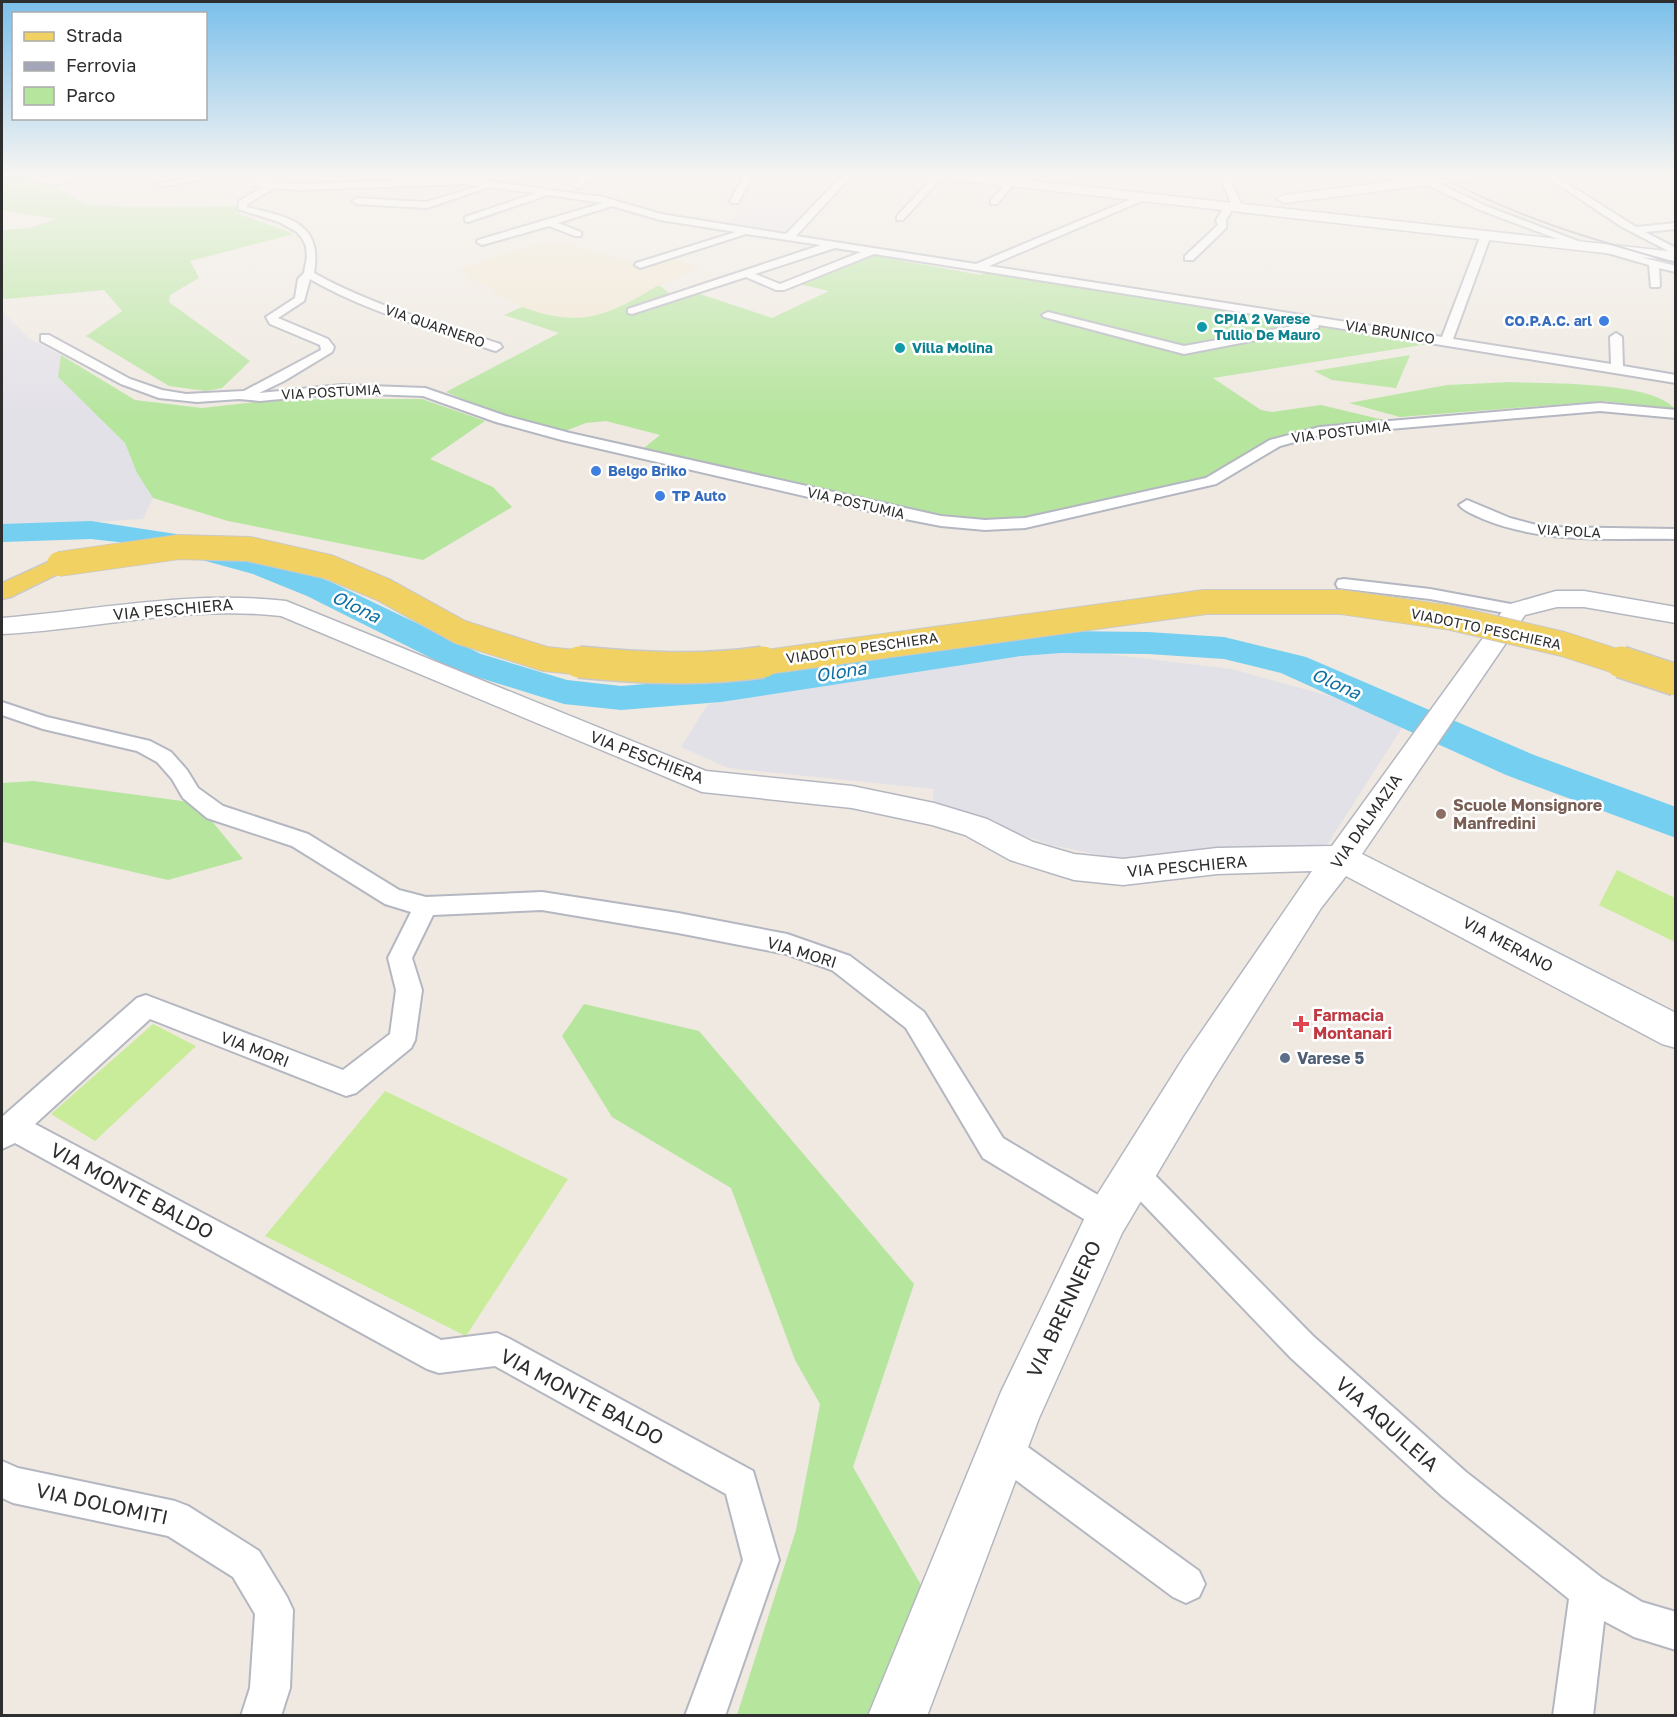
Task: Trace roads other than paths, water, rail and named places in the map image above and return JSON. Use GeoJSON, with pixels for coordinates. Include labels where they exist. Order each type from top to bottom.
{"type":"FeatureCollection","features":[{"type":"Feature","properties":{"kind":"main road","name":"VIADOTTO PESCHIERA"},"geometry":{"type":"LineString","coordinates":[[59,564],[179,547],[249,549],[329,567],[384,590],[460,632],[545,659],[636,668],[736,666],[1205,602],[1341,602],[1452,618],[1563,644],[1676,680]]}},
{"type":"Feature","properties":{"kind":"main road"},"geometry":{"type":"LineString","coordinates":[[2,574],[59,564]]}},
{"type":"Feature","properties":{"kind":"main road"},"geometry":{"type":"LineString","coordinates":[[2,592],[59,564]]}},
{"type":"Feature","properties":{"kind":"street"},"geometry":{"type":"LineString","coordinates":[[246,394],[326,352],[328,347],[324,342],[273,322],[272,317],[300,299],[303,279],[309,274],[313,255]]}},
{"type":"Feature","properties":{"kind":"street","name":"VIA BRUNICO"},"geometry":{"type":"LineString","coordinates":[[640,265],[671,255]]}},
{"type":"Feature","properties":{"kind":"street"},"geometry":{"type":"LineString","coordinates":[[632,310],[802,255]]}},
{"type":"Feature","properties":{"kind":"street"},"geometry":{"type":"LineString","coordinates":[[747,273],[753,278],[780,288],[863,255]]}},
{"type":"Feature","properties":{"kind":"street","name":"VIA BRUNICO"},"geometry":{"type":"LineString","coordinates":[[909,255],[1676,379]]}},
{"type":"Feature","properties":{"kind":"street"},"geometry":{"type":"LineString","coordinates":[[979,266],[1005,255]]}},
{"type":"Feature","properties":{"kind":"street"},"geometry":{"type":"LineString","coordinates":[[1190,258],[1193,255]]}},
{"type":"Feature","properties":{"kind":"street"},"geometry":{"type":"LineString","coordinates":[[1446,341],[1478,255]]}},
{"type":"Feature","properties":{"kind":"street"},"geometry":{"type":"LineString","coordinates":[[1631,255],[1676,270]]}},
{"type":"Feature","properties":{"kind":"street"},"geometry":{"type":"LineString","coordinates":[[1634,255],[1676,257]]}},
{"type":"Feature","properties":{"kind":"street"},"geometry":{"type":"LineString","coordinates":[[1654,264],[1655,285]]}},
{"type":"Feature","properties":{"kind":"street","name":"VIA QUARNERO"},"geometry":{"type":"LineString","coordinates":[[309,274],[329,287],[359,300],[496,347]]}},
{"type":"Feature","properties":{"kind":"street"},"geometry":{"type":"LineString","coordinates":[[1159,299],[1316,326]]}},
{"type":"Feature","properties":{"kind":"street"},"geometry":{"type":"LineString","coordinates":[[1048,315],[1184,350],[1331,323]]}},
{"type":"Feature","properties":{"kind":"street"},"geometry":{"type":"LineString","coordinates":[[1616,337],[1617,369]]}},
{"type":"Feature","properties":{"kind":"street","name":"VIA POSTUMIA"},"geometry":{"type":"LineString","coordinates":[[45,338],[145,391],[177,398],[246,394],[260,397],[342,389],[425,392],[501,419],[567,437],[895,512],[941,521],[985,525],[1025,523],[1211,481],[1237,468],[1270,445],[1291,436],[1600,407],[1676,414]]}},
{"type":"Feature","properties":{"kind":"street","name":"VIA POLA"},"geometry":{"type":"LineString","coordinates":[[1467,505],[1484,514],[1523,528],[1544,532],[1676,534]]}},
{"type":"Feature","properties":{"kind":"street"},"geometry":{"type":"LineString","coordinates":[[1344,584],[1448,596],[1516,610],[1556,599],[1584,599],[1676,615]]}},
{"type":"Feature","properties":{"kind":"street","name":"VIA PESCHIERA"},"geometry":{"type":"LineString","coordinates":[[2,626],[48,623],[200,604],[233,603],[285,609],[702,781],[852,797],[934,814],[976,827],[1022,851],[1074,867],[1124,872],[1217,861],[1341,858]]}},
{"type":"Feature","properties":{"kind":"street","name":"VIA DALMAZIA"},"geometry":{"type":"LineString","coordinates":[[1133,1173],[1309,900],[1516,610]]}},
{"type":"Feature","properties":{"kind":"street","name":"VIA MORI"},"geometry":{"type":"LineString","coordinates":[[2,708],[43,722],[142,746],[164,757],[180,775],[190,793],[214,813],[300,840],[393,898],[426,906],[542,901],[678,923],[787,944],[842,963],[915,1020],[993,1148],[1107,1218]]}},
{"type":"Feature","properties":{"kind":"street","name":"VIA MERANO"},"geometry":{"type":"LineString","coordinates":[[1341,858],[1676,1032]]}},
{"type":"Feature","properties":{"kind":"street","name":"VIA MORI"},"geometry":{"type":"LineString","coordinates":[[6,1131],[146,1006],[346,1084],[402,1040],[409,990],[400,958],[426,906]]}},
{"type":"Feature","properties":{"kind":"street","name":"VIA MONTE BALDO"},"geometry":{"type":"LineString","coordinates":[[6,1131],[439,1357],[497,1349],[741,1484],[760,1560],[705,1716]]}},
{"type":"Feature","properties":{"kind":"street","name":"VIA BRENNERO"},"geometry":{"type":"LineString","coordinates":[[897,1716],[1022,1401],[1107,1218],[1133,1173]]}},
{"type":"Feature","properties":{"kind":"street","name":"VIA AQUILEIA"},"geometry":{"type":"LineString","coordinates":[[1133,1173],[1302,1347],[1454,1484],[1589,1591],[1634,1618],[1676,1631]]}},
{"type":"Feature","properties":{"kind":"street"},"geometry":{"type":"LineString","coordinates":[[1002,1449],[1186,1584]]}},
{"type":"Feature","properties":{"kind":"street","name":"VIA DOLOMITI"},"geometry":{"type":"LineString","coordinates":[[2,1479],[13,1485],[175,1519],[246,1564],[274,1610],[270,1688],[261,1716]]}},
{"type":"Feature","properties":{"kind":"street"},"geometry":{"type":"LineString","coordinates":[[1573,1716],[1589,1591]]}},
{"type":"Feature","properties":{"kind":"waterway","name":"Olona"},"geometry":{"type":"LineString","coordinates":[[2,533],[91,530],[176,543],[264,567],[319,589],[468,662],[564,692],[621,698],[721,690],[1021,645],[1061,642],[1148,643],[1224,648],[1293,665],[1520,765],[1676,823]]}},
{"type":"Feature","properties":{"kind":"railway"},"geometry":{"type":"LineString","coordinates":[[1649,255],[1676,263]]}},
{"type":"Feature","properties":{"kind":"place","name":"CO.P.A.C. arl"},"geometry":{"type":"Point","coordinates":[1604,321]}},
{"type":"Feature","properties":{"kind":"place","name":"CPIA 2 Varese Tullio De Mauro"},"geometry":{"type":"Point","coordinates":[1202,327]}},
{"type":"Feature","properties":{"kind":"place","name":"Villa Molina"},"geometry":{"type":"Point","coordinates":[900,348]}},
{"type":"Feature","properties":{"kind":"place","name":"Belgo Briko"},"geometry":{"type":"Point","coordinates":[596,471]}},
{"type":"Feature","properties":{"kind":"place","name":"TP Auto"},"geometry":{"type":"Point","coordinates":[660,496]}},
{"type":"Feature","properties":{"kind":"place","name":"Scuole Monsignore Manfredini"},"geometry":{"type":"Point","coordinates":[1441,814]}},
{"type":"Feature","properties":{"kind":"place","name":"Farmacia Montanari"},"geometry":{"type":"Point","coordinates":[1301,1024]}},
{"type":"Feature","properties":{"kind":"place","name":"Varese 5"},"geometry":{"type":"Point","coordinates":[1285,1058]}}]}
